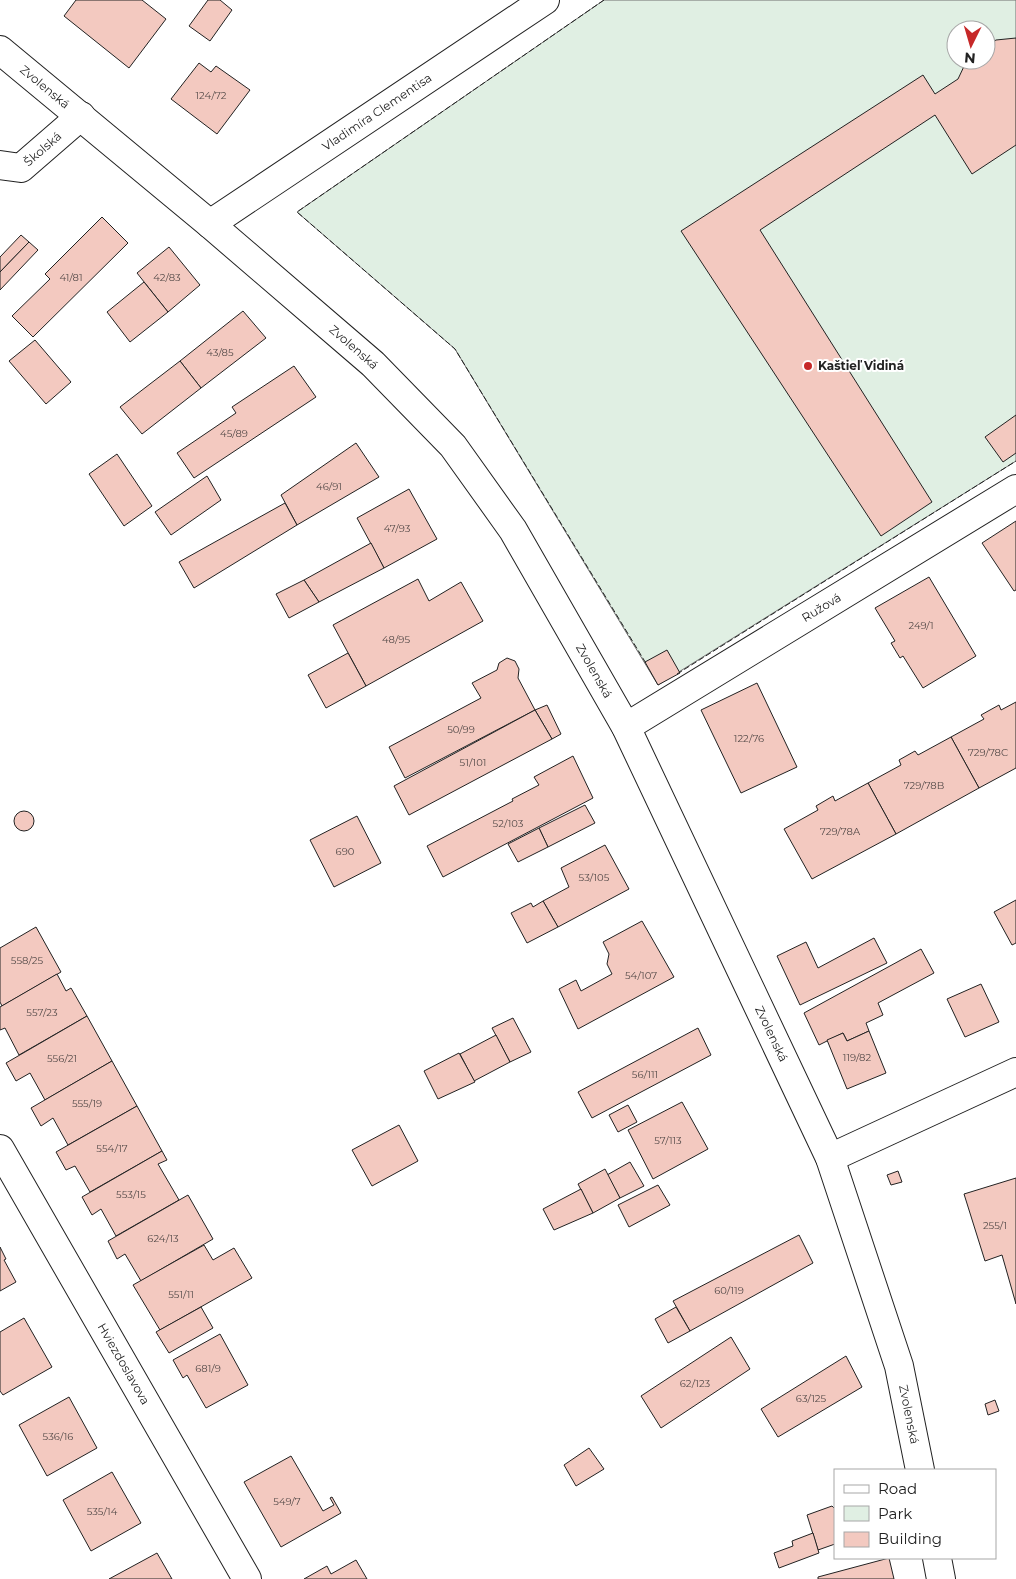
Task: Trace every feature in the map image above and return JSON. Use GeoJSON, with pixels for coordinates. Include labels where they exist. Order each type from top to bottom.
{"type":"FeatureCollection","features":[{"type":"Feature","properties":{"kind":"street","name":"Vladimíra Clementisa"},"geometry":{"type":"LineString","coordinates":[[210,224],[545,0]]}},
{"type":"Feature","properties":{"kind":"street","name":"Zvolenská"},"geometry":{"type":"LineString","coordinates":[[0,50],[210,224],[373,364],[453,446],[513,530],[626,727],[830,1158],[899,1366],[920,1469]]}},
{"type":"Feature","properties":{"kind":"street","name":"Školská"},"geometry":{"type":"LineString","coordinates":[[0,165],[21,168],[81,116]]}},
{"type":"Feature","properties":{"kind":"street","name":"Ružová"},"geometry":{"type":"LineString","coordinates":[[626,727],[1016,488]]}},
{"type":"Feature","properties":{"kind":"street"},"geometry":{"type":"LineString","coordinates":[[830,1158],[1016,1072]]}},
{"type":"Feature","properties":{"kind":"street","name":"Hviezdoslavova"},"geometry":{"type":"LineString","coordinates":[[0,1148],[247,1579]]}},
{"type":"Feature","properties":{"kind":"street"},"geometry":{"type":"LineString","coordinates":[[938,1559],[941,1579]]}},
{"type":"Feature","properties":{"kind":"green space"},"geometry":{"type":"Polygon","coordinates":[[[604,0],[1016,0],[1016,461],[658,685],[455,349],[297,212],[604,0]]]}},
{"type":"Feature","properties":{"kind":"building"},"geometry":{"type":"Polygon","coordinates":[[[76,0],[142,0],[166,19],[129,68],[64,16],[76,0]]]}},
{"type":"Feature","properties":{"kind":"building"},"geometry":{"type":"Polygon","coordinates":[[[208,0],[220,0],[232,10],[210,41],[189,26],[208,0]]]}},
{"type":"Feature","properties":{"kind":"building","name":"Kaštieľ Vidiná"},"geometry":{"type":"Polygon","coordinates":[[[1016,38],[1016,145],[972,174],[935,115],[760,230],[932,502],[881,536],[681,231],[923,75],[935,94],[958,79],[962,70],[996,70],[996,40],[1016,38]]]}},
{"type":"Feature","properties":{"kind":"building"},"geometry":{"type":"Polygon","coordinates":[[[199,63],[211,72],[216,66],[250,90],[217,134],[171,99],[199,63]]]}},
{"type":"Feature","properties":{"kind":"building"},"geometry":{"type":"Polygon","coordinates":[[[102,217],[128,243],[33,337],[12,316],[50,279],[45,274],[102,217]]]}},
{"type":"Feature","properties":{"kind":"building"},"geometry":{"type":"Polygon","coordinates":[[[21,235],[29,242],[0,272],[0,257],[21,235]]]}},
{"type":"Feature","properties":{"kind":"building"},"geometry":{"type":"Polygon","coordinates":[[[29,242],[38,250],[0,290],[0,272],[29,242]]]}},
{"type":"Feature","properties":{"kind":"building"},"geometry":{"type":"Polygon","coordinates":[[[169,247],[200,285],[168,312],[137,273],[169,247]]]}},
{"type":"Feature","properties":{"kind":"building"},"geometry":{"type":"Polygon","coordinates":[[[144,282],[168,312],[130,342],[107,312],[144,282]]]}},
{"type":"Feature","properties":{"kind":"building"},"geometry":{"type":"Polygon","coordinates":[[[243,311],[266,338],[201,388],[180,361],[243,311]]]}},
{"type":"Feature","properties":{"kind":"building"},"geometry":{"type":"Polygon","coordinates":[[[35,340],[71,382],[46,404],[9,361],[35,340]]]}},
{"type":"Feature","properties":{"kind":"building"},"geometry":{"type":"Polygon","coordinates":[[[180,361],[201,388],[142,434],[120,407],[180,361]]]}},
{"type":"Feature","properties":{"kind":"building"},"geometry":{"type":"Polygon","coordinates":[[[294,366],[316,397],[194,478],[177,453],[236,413],[232,407],[294,366]]]}},
{"type":"Feature","properties":{"kind":"building"},"geometry":{"type":"Polygon","coordinates":[[[1016,415],[1016,453],[1003,462],[985,437],[1016,415]]]}},
{"type":"Feature","properties":{"kind":"building"},"geometry":{"type":"Polygon","coordinates":[[[356,443],[379,477],[297,525],[281,495],[356,443]]]}},
{"type":"Feature","properties":{"kind":"building"},"geometry":{"type":"Polygon","coordinates":[[[117,454],[152,506],[124,526],[89,474],[117,454]]]}},
{"type":"Feature","properties":{"kind":"building"},"geometry":{"type":"Polygon","coordinates":[[[207,476],[221,500],[171,535],[155,512],[207,476]]]}},
{"type":"Feature","properties":{"kind":"building"},"geometry":{"type":"Polygon","coordinates":[[[409,489],[437,539],[384,568],[357,518],[409,489]]]}},
{"type":"Feature","properties":{"kind":"building"},"geometry":{"type":"Polygon","coordinates":[[[285,503],[297,525],[194,588],[179,562],[285,503]]]}},
{"type":"Feature","properties":{"kind":"building"},"geometry":{"type":"Polygon","coordinates":[[[1016,521],[1016,590],[1014,591],[982,543],[1016,521]]]}},
{"type":"Feature","properties":{"kind":"building"},"geometry":{"type":"Polygon","coordinates":[[[371,543],[384,568],[319,602],[304,580],[371,543]]]}},
{"type":"Feature","properties":{"kind":"building"},"geometry":{"type":"Polygon","coordinates":[[[929,577],[976,656],[923,688],[903,656],[900,658],[891,643],[895,641],[875,608],[929,577]]]}},
{"type":"Feature","properties":{"kind":"building"},"geometry":{"type":"Polygon","coordinates":[[[418,579],[429,601],[461,582],[483,621],[366,686],[333,625],[418,579]]]}},
{"type":"Feature","properties":{"kind":"building"},"geometry":{"type":"Polygon","coordinates":[[[304,580],[319,602],[289,618],[276,594],[304,580]]]}},
{"type":"Feature","properties":{"kind":"building"},"geometry":{"type":"Polygon","coordinates":[[[667,650],[680,673],[658,685],[645,662],[667,650]]]}},
{"type":"Feature","properties":{"kind":"building"},"geometry":{"type":"Polygon","coordinates":[[[348,653],[366,686],[326,708],[308,675],[348,653]]]}},
{"type":"Feature","properties":{"kind":"building"},"geometry":{"type":"Polygon","coordinates":[[[507,658],[515,661],[519,669],[518,678],[535,710],[405,778],[389,747],[481,698],[472,683],[497,670],[499,663],[507,658]]]}},
{"type":"Feature","properties":{"kind":"building"},"geometry":{"type":"Polygon","coordinates":[[[757,683],[797,767],[741,793],[701,710],[757,683]]]}},
{"type":"Feature","properties":{"kind":"building"},"geometry":{"type":"Polygon","coordinates":[[[1016,702],[1016,768],[979,788],[951,737],[984,719],[981,715],[999,705],[1001,710],[1016,702]]]}},
{"type":"Feature","properties":{"kind":"building"},"geometry":{"type":"Polygon","coordinates":[[[547,705],[561,734],[552,739],[535,710],[547,705]]]}},
{"type":"Feature","properties":{"kind":"building"},"geometry":{"type":"Polygon","coordinates":[[[535,710],[552,739],[409,815],[394,786],[535,710]]]}},
{"type":"Feature","properties":{"kind":"building"},"geometry":{"type":"Polygon","coordinates":[[[951,737],[979,788],[896,834],[868,783],[901,765],[899,760],[915,751],[918,755],[951,737]]]}},
{"type":"Feature","properties":{"kind":"building"},"geometry":{"type":"Polygon","coordinates":[[[573,756],[593,798],[443,877],[427,846],[513,801],[512,799],[539,785],[534,777],[573,756]]]}},
{"type":"Feature","properties":{"kind":"building"},"geometry":{"type":"Polygon","coordinates":[[[868,783],[896,834],[812,879],[784,829],[818,810],[816,806],[833,796],[835,801],[868,783]]]}},
{"type":"Feature","properties":{"kind":"building"},"geometry":{"type":"Polygon","coordinates":[[[585,805],[595,823],[548,847],[539,828],[585,805]]]}},
{"type":"Feature","properties":{"kind":"building"},"geometry":{"type":"Polygon","coordinates":[[[24,811],[31,814],[34,821],[31,828],[24,831],[17,828],[14,821],[17,814],[24,811]]]}},
{"type":"Feature","properties":{"kind":"building"},"geometry":{"type":"Polygon","coordinates":[[[357,816],[381,863],[334,887],[310,840],[357,816]]]}},
{"type":"Feature","properties":{"kind":"building"},"geometry":{"type":"Polygon","coordinates":[[[539,828],[548,847],[518,862],[508,844],[539,828]]]}},
{"type":"Feature","properties":{"kind":"building"},"geometry":{"type":"Polygon","coordinates":[[[605,845],[629,889],[558,927],[543,901],[569,887],[561,868],[605,845]]]}},
{"type":"Feature","properties":{"kind":"building"},"geometry":{"type":"Polygon","coordinates":[[[1016,900],[1016,943],[1012,945],[994,912],[1016,900]]]}},
{"type":"Feature","properties":{"kind":"building"},"geometry":{"type":"Polygon","coordinates":[[[543,901],[558,927],[527,943],[511,913],[531,903],[533,907],[543,901]]]}},
{"type":"Feature","properties":{"kind":"building"},"geometry":{"type":"Polygon","coordinates":[[[642,921],[674,977],[578,1029],[559,989],[576,980],[581,991],[612,974],[607,964],[609,954],[603,942],[642,921]]]}},
{"type":"Feature","properties":{"kind":"building"},"geometry":{"type":"Polygon","coordinates":[[[36,927],[61,972],[2,1006],[0,1002],[0,948],[36,927]]]}},
{"type":"Feature","properties":{"kind":"building"},"geometry":{"type":"Polygon","coordinates":[[[874,938],[887,963],[800,1005],[777,956],[806,942],[818,968],[874,938]]]}},
{"type":"Feature","properties":{"kind":"building"},"geometry":{"type":"Polygon","coordinates":[[[921,949],[934,973],[878,1003],[883,1015],[866,1023],[869,1031],[847,1041],[843,1033],[819,1045],[804,1013],[921,949]]]}},
{"type":"Feature","properties":{"kind":"building"},"geometry":{"type":"Polygon","coordinates":[[[57,974],[66,991],[71,988],[87,1016],[19,1055],[5,1028],[0,1030],[0,1007],[57,974]]]}},
{"type":"Feature","properties":{"kind":"building"},"geometry":{"type":"Polygon","coordinates":[[[981,984],[999,1022],[965,1037],[947,999],[981,984]]]}},
{"type":"Feature","properties":{"kind":"building"},"geometry":{"type":"Polygon","coordinates":[[[87,1016],[112,1061],[45,1100],[30,1073],[16,1081],[6,1063],[87,1016]]]}},
{"type":"Feature","properties":{"kind":"building"},"geometry":{"type":"Polygon","coordinates":[[[513,1018],[531,1052],[510,1062],[492,1028],[513,1018]]]}},
{"type":"Feature","properties":{"kind":"building"},"geometry":{"type":"Polygon","coordinates":[[[698,1028],[711,1055],[592,1118],[578,1092],[698,1028]]]}},
{"type":"Feature","properties":{"kind":"building"},"geometry":{"type":"Polygon","coordinates":[[[869,1031],[886,1073],[847,1089],[827,1040],[843,1033],[847,1041],[869,1031]]]}},
{"type":"Feature","properties":{"kind":"building"},"geometry":{"type":"Polygon","coordinates":[[[496,1035],[510,1062],[474,1081],[460,1054],[496,1035]]]}},
{"type":"Feature","properties":{"kind":"building"},"geometry":{"type":"Polygon","coordinates":[[[459,1053],[475,1082],[438,1099],[424,1071],[459,1053]]]}},
{"type":"Feature","properties":{"kind":"building"},"geometry":{"type":"Polygon","coordinates":[[[112,1061],[137,1106],[68,1145],[53,1118],[41,1126],[31,1108],[112,1061]]]}},
{"type":"Feature","properties":{"kind":"building"},"geometry":{"type":"Polygon","coordinates":[[[682,1102],[708,1149],[653,1179],[628,1130],[682,1102]]]}},
{"type":"Feature","properties":{"kind":"building"},"geometry":{"type":"Polygon","coordinates":[[[628,1105],[637,1122],[618,1132],[609,1115],[628,1105]]]}},
{"type":"Feature","properties":{"kind":"building"},"geometry":{"type":"Polygon","coordinates":[[[137,1106],[162,1151],[90,1192],[75,1166],[66,1170],[56,1152],[137,1106]]]}},
{"type":"Feature","properties":{"kind":"building"},"geometry":{"type":"Polygon","coordinates":[[[399,1125],[418,1161],[372,1186],[352,1150],[399,1125]]]}},
{"type":"Feature","properties":{"kind":"building"},"geometry":{"type":"Polygon","coordinates":[[[162,1151],[167,1160],[158,1164],[179,1200],[116,1236],[101,1209],[92,1215],[82,1197],[162,1151]]]}},
{"type":"Feature","properties":{"kind":"building"},"geometry":{"type":"Polygon","coordinates":[[[630,1162],[644,1186],[620,1198],[607,1175],[630,1162]]]}},
{"type":"Feature","properties":{"kind":"building"},"geometry":{"type":"Polygon","coordinates":[[[605,1169],[620,1198],[593,1213],[578,1184],[605,1169]]]}},
{"type":"Feature","properties":{"kind":"building"},"geometry":{"type":"Polygon","coordinates":[[[898,1171],[902,1182],[891,1185],[887,1175],[898,1171]]]}},
{"type":"Feature","properties":{"kind":"building"},"geometry":{"type":"Polygon","coordinates":[[[1016,1178],[1016,1304],[1002,1255],[985,1261],[964,1194],[1016,1178]]]}},
{"type":"Feature","properties":{"kind":"building"},"geometry":{"type":"Polygon","coordinates":[[[658,1185],[670,1205],[629,1227],[618,1205],[658,1185]]]}},
{"type":"Feature","properties":{"kind":"building"},"geometry":{"type":"Polygon","coordinates":[[[581,1189],[593,1213],[554,1230],[543,1209],[581,1189]]]}},
{"type":"Feature","properties":{"kind":"building"},"geometry":{"type":"Polygon","coordinates":[[[188,1195],[213,1239],[141,1281],[125,1254],[117,1259],[108,1241],[188,1195]]]}},
{"type":"Feature","properties":{"kind":"building"},"geometry":{"type":"Polygon","coordinates":[[[799,1235],[813,1263],[690,1331],[673,1301],[799,1235]]]}},
{"type":"Feature","properties":{"kind":"building"},"geometry":{"type":"Polygon","coordinates":[[[204,1245],[213,1260],[234,1248],[252,1278],[160,1330],[133,1285],[204,1245]]]}},
{"type":"Feature","properties":{"kind":"building"},"geometry":{"type":"Polygon","coordinates":[[[0,1247],[6,1259],[4,1260],[16,1282],[0,1291],[0,1247]]]}},
{"type":"Feature","properties":{"kind":"building"},"geometry":{"type":"Polygon","coordinates":[[[201,1307],[213,1328],[169,1353],[156,1332],[201,1307]]]}},
{"type":"Feature","properties":{"kind":"building"},"geometry":{"type":"Polygon","coordinates":[[[676,1307],[690,1331],[668,1343],[655,1319],[676,1307]]]}},
{"type":"Feature","properties":{"kind":"building"},"geometry":{"type":"Polygon","coordinates":[[[24,1318],[52,1367],[3,1395],[0,1391],[0,1332],[24,1318]]]}},
{"type":"Feature","properties":{"kind":"building"},"geometry":{"type":"Polygon","coordinates":[[[220,1334],[248,1385],[206,1408],[187,1375],[183,1378],[173,1360],[220,1334]]]}},
{"type":"Feature","properties":{"kind":"building"},"geometry":{"type":"Polygon","coordinates":[[[731,1337],[750,1369],[661,1428],[641,1396],[731,1337]]]}},
{"type":"Feature","properties":{"kind":"building"},"geometry":{"type":"Polygon","coordinates":[[[846,1356],[862,1387],[778,1437],[761,1409],[846,1356]]]}},
{"type":"Feature","properties":{"kind":"building"},"geometry":{"type":"Polygon","coordinates":[[[69,1397],[97,1448],[47,1476],[19,1425],[69,1397]]]}},
{"type":"Feature","properties":{"kind":"building"},"geometry":{"type":"Polygon","coordinates":[[[995,1400],[999,1411],[988,1415],[985,1404],[995,1400]]]}},
{"type":"Feature","properties":{"kind":"building"},"geometry":{"type":"Polygon","coordinates":[[[589,1448],[604,1469],[576,1486],[564,1465],[589,1448]]]}},
{"type":"Feature","properties":{"kind":"building"},"geometry":{"type":"Polygon","coordinates":[[[291,1456],[323,1511],[334,1505],[330,1498],[332,1497],[341,1513],[281,1547],[244,1482],[291,1456]]]}},
{"type":"Feature","properties":{"kind":"building"},"geometry":{"type":"Polygon","coordinates":[[[112,1472],[141,1523],[91,1551],[63,1500],[112,1472]]]}},
{"type":"Feature","properties":{"kind":"building"},"geometry":{"type":"Polygon","coordinates":[[[832,1506],[834,1508],[834,1544],[818,1550],[807,1515],[832,1506]]]}},
{"type":"Feature","properties":{"kind":"building"},"geometry":{"type":"Polygon","coordinates":[[[813,1533],[819,1553],[779,1568],[774,1553],[793,1546],[792,1541],[813,1533]]]}},
{"type":"Feature","properties":{"kind":"building"},"geometry":{"type":"Polygon","coordinates":[[[157,1553],[172,1579],[109,1579],[157,1553]]]}},
{"type":"Feature","properties":{"kind":"building"},"geometry":{"type":"Polygon","coordinates":[[[889,1559],[894,1579],[818,1579],[818,1577],[889,1559]]]}},
{"type":"Feature","properties":{"kind":"building"},"geometry":{"type":"Polygon","coordinates":[[[356,1560],[367,1579],[304,1579],[327,1566],[331,1574],[356,1560]]]}},
{"type":"Feature","properties":{"kind":"fence"},"geometry":{"type":"LineString","coordinates":[[604,0],[297,212],[455,349],[647,665]]}},
{"type":"Feature","properties":{"kind":"fence"},"geometry":{"type":"LineString","coordinates":[[677,674],[1016,461]]}},
{"type":"Feature","properties":{"kind":"place","name":"Kaštieľ Vidiná"},"geometry":{"type":"Point","coordinates":[808,366]}}]}
